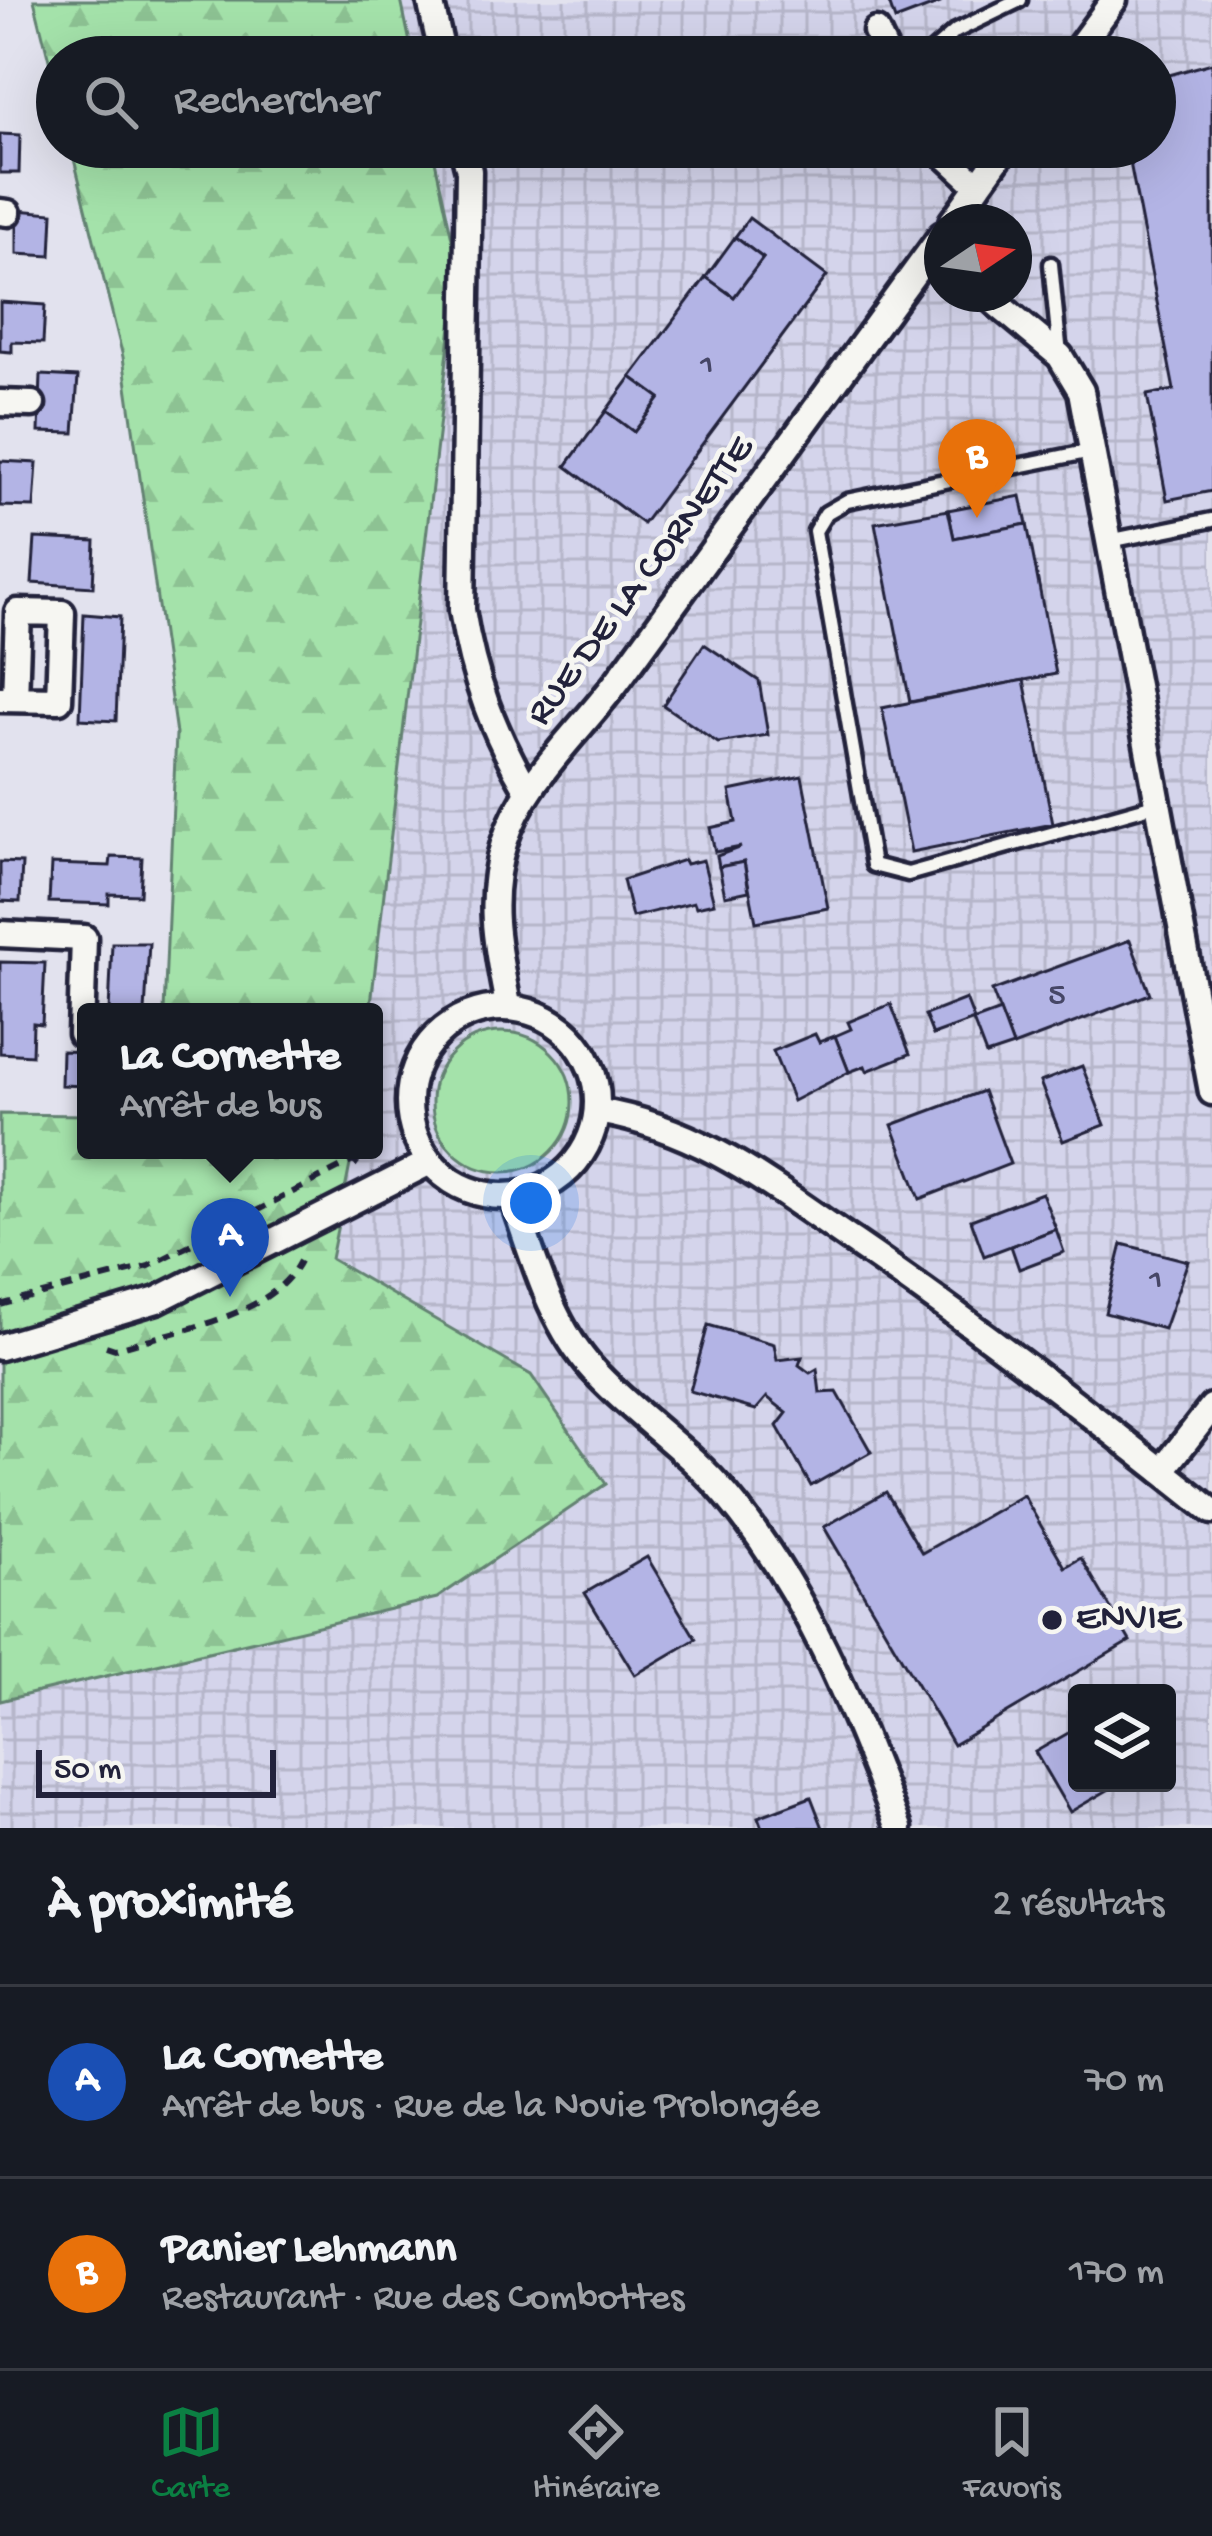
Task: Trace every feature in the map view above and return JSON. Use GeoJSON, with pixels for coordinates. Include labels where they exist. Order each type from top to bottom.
{"type":"FeatureCollection","features":[{"type":"Feature","properties":{"kind":"street"},"geometry":{"type":"LineString","coordinates":[[430,0],[438,36]]}},
{"type":"Feature","properties":{"kind":"street"},"geometry":{"type":"LineString","coordinates":[[1087,36],[1114,0]]}},
{"type":"Feature","properties":{"kind":"street"},"geometry":{"type":"LineString","coordinates":[[876,31],[878,36]]}},
{"type":"Feature","properties":{"kind":"street"},"geometry":{"type":"LineString","coordinates":[[468,168],[462,610],[472,667],[492,731],[528,791]]}},
{"type":"Feature","properties":{"kind":"street"},"geometry":{"type":"LineString","coordinates":[[959,168],[978,186]]}},
{"type":"Feature","properties":{"kind":"street"},"geometry":{"type":"LineString","coordinates":[[965,204],[991,168]]}},
{"type":"Feature","properties":{"kind":"street","name":"RUE DE LA CORNETTE"},"geometry":{"type":"LineString","coordinates":[[508,1005],[493,930],[493,890],[505,840],[528,791],[598,708],[924,267]]}},
{"type":"Feature","properties":{"kind":"street"},"geometry":{"type":"LineString","coordinates":[[1007,312],[1060,356],[1081,391],[1212,1092]]}},
{"type":"Feature","properties":{"kind":"street"},"geometry":{"type":"LineString","coordinates":[[0,403],[32,404]]}},
{"type":"Feature","properties":{"kind":"street"},"geometry":{"type":"LineString","coordinates":[[0,934],[84,938],[82,1003]]}},
{"type":"Feature","properties":{"kind":"street"},"geometry":{"type":"LineString","coordinates":[[508,1005],[562,1028],[583,1051],[595,1080],[598,1111],[589,1142],[570,1169],[543,1188],[512,1197],[462,1188],[430,1162],[412,1129],[407,1100],[413,1070],[428,1044],[449,1023],[476,1010],[508,1005]]}},
{"type":"Feature","properties":{"kind":"street"},"geometry":{"type":"LineString","coordinates":[[598,1111],[673,1128],[718,1150],[926,1291],[1212,1511]]}},
{"type":"Feature","properties":{"kind":"street"},"geometry":{"type":"LineString","coordinates":[[0,1347],[157,1300],[430,1162]]}},
{"type":"Feature","properties":{"kind":"street"},"geometry":{"type":"LineString","coordinates":[[512,1197],[559,1323],[591,1369],[725,1494],[792,1585],[836,1669],[899,1828]]}},
{"type":"Feature","properties":{"kind":"street"},"geometry":{"type":"LineString","coordinates":[[1162,1471],[1212,1407]]}},
{"type":"Feature","properties":{"kind":"lane"},"geometry":{"type":"LineString","coordinates":[[950,36],[1020,0]]}},
{"type":"Feature","properties":{"kind":"lane"},"geometry":{"type":"LineString","coordinates":[[1051,264],[1060,356]]}},
{"type":"Feature","properties":{"kind":"lane"},"geometry":{"type":"LineString","coordinates":[[1092,451],[847,501],[826,513],[815,531],[872,865],[908,874],[1158,804]]}},
{"type":"Feature","properties":{"kind":"lane"},"geometry":{"type":"LineString","coordinates":[[1109,541],[1212,520]]}},
{"type":"Feature","properties":{"kind":"path"},"geometry":{"type":"LineString","coordinates":[[0,1305],[149,1266],[353,1161],[386,1186]]}},
{"type":"Feature","properties":{"kind":"shaded area"},"geometry":{"type":"Polygon","coordinates":[[[401,0],[1212,0],[1212,1828],[0,1828],[0,1701],[437,1598],[531,1375],[330,1259],[351,1159],[383,1159],[383,1003],[371,1003],[458,266],[437,168],[1176,168],[1176,36],[409,36],[401,0]]]}},
{"type":"Feature","properties":{"kind":"green space"},"geometry":{"type":"Polygon","coordinates":[[[34,0],[401,0],[409,36],[43,36],[34,0]]]}},
{"type":"Feature","properties":{"kind":"green space"},"geometry":{"type":"Polygon","coordinates":[[[76,168],[437,168],[458,266],[371,1003],[164,1003],[176,734],[123,357],[76,168]]]}},
{"type":"Feature","properties":{"kind":"green space"},"geometry":{"type":"Polygon","coordinates":[[[502,1032],[529,1037],[552,1052],[567,1075],[572,1102],[567,1129],[552,1152],[529,1167],[502,1172],[475,1167],[452,1152],[437,1129],[432,1102],[437,1075],[452,1052],[475,1037],[502,1032]]]}},
{"type":"Feature","properties":{"kind":"green space"},"geometry":{"type":"Polygon","coordinates":[[[0,1114],[77,1115],[77,1159],[351,1159],[331,1259],[531,1375],[606,1484],[437,1598],[0,1701],[0,1114]]]}},
{"type":"Feature","properties":{"kind":"building"},"geometry":{"type":"Polygon","coordinates":[[[888,0],[939,0],[940,3],[895,20],[888,0]]]}},
{"type":"Feature","properties":{"kind":"building"},"geometry":{"type":"Polygon","coordinates":[[[1212,63],[1212,491],[1167,500],[1147,395],[1174,390],[1131,168],[1176,168],[1176,73],[1212,63]]]}},
{"type":"Feature","properties":{"kind":"building"},"geometry":{"type":"Polygon","coordinates":[[[0,134],[20,135],[19,173],[0,173],[0,134]]]}},
{"type":"Feature","properties":{"kind":"building"},"geometry":{"type":"Polygon","coordinates":[[[17,210],[53,213],[51,256],[17,254],[17,210]]]}},
{"type":"Feature","properties":{"kind":"building"},"geometry":{"type":"Polygon","coordinates":[[[749,218],[827,276],[643,524],[566,466],[606,411],[634,432],[660,398],[631,377],[706,277],[734,297],[763,258],[735,237],[749,218]]]}},
{"type":"Feature","properties":{"kind":"building"},"geometry":{"type":"Polygon","coordinates":[[[735,237],[763,258],[734,297],[706,277],[735,237]]]}},
{"type":"Feature","properties":{"kind":"building"},"geometry":{"type":"Polygon","coordinates":[[[0,302],[45,305],[43,343],[12,342],[12,352],[0,351],[0,302]]]}},
{"type":"Feature","properties":{"kind":"building"},"geometry":{"type":"Polygon","coordinates":[[[41,375],[78,377],[74,433],[39,432],[41,375]]]}},
{"type":"Feature","properties":{"kind":"building"},"geometry":{"type":"Polygon","coordinates":[[[631,377],[660,398],[634,432],[606,411],[631,377]]]}},
{"type":"Feature","properties":{"kind":"building"},"geometry":{"type":"Polygon","coordinates":[[[0,461],[37,463],[34,507],[0,506],[0,461]]]}},
{"type":"Feature","properties":{"kind":"building"},"geometry":{"type":"Polygon","coordinates":[[[1021,496],[1027,524],[954,538],[948,510],[1021,496]]]}},
{"type":"Feature","properties":{"kind":"building"},"geometry":{"type":"Polygon","coordinates":[[[948,510],[954,538],[1027,524],[1056,674],[910,702],[875,523],[948,510]]]}},
{"type":"Feature","properties":{"kind":"building"},"geometry":{"type":"Polygon","coordinates":[[[35,538],[95,541],[93,587],[32,583],[35,538]]]}},
{"type":"Feature","properties":{"kind":"building"},"geometry":{"type":"Polygon","coordinates":[[[84,614],[120,617],[116,721],[80,719],[84,614]]]}},
{"type":"Feature","properties":{"kind":"building"},"geometry":{"type":"Polygon","coordinates":[[[704,644],[759,681],[768,735],[718,743],[663,705],[704,644]]]}},
{"type":"Feature","properties":{"kind":"building"},"geometry":{"type":"Polygon","coordinates":[[[1024,680],[1053,824],[911,852],[882,708],[1024,680]]]}},
{"type":"Feature","properties":{"kind":"building"},"geometry":{"type":"Polygon","coordinates":[[[802,776],[828,908],[756,922],[744,862],[719,867],[717,856],[741,847],[715,852],[710,828],[736,822],[730,791],[802,776]]]}},
{"type":"Feature","properties":{"kind":"building"},"geometry":{"type":"Polygon","coordinates":[[[111,857],[142,858],[140,895],[109,894],[109,904],[49,902],[51,864],[110,866],[111,857]]]}},
{"type":"Feature","properties":{"kind":"building"},"geometry":{"type":"Polygon","coordinates":[[[684,860],[686,864],[703,860],[714,903],[696,907],[694,902],[632,917],[623,880],[684,860]]]}},
{"type":"Feature","properties":{"kind":"building"},"geometry":{"type":"Polygon","coordinates":[[[0,862],[22,863],[20,902],[0,901],[0,862]]]}},
{"type":"Feature","properties":{"kind":"building"},"geometry":{"type":"Polygon","coordinates":[[[744,862],[749,891],[725,896],[719,867],[744,862]]]}},
{"type":"Feature","properties":{"kind":"building"},"geometry":{"type":"Polygon","coordinates":[[[1130,940],[1150,994],[1013,1046],[992,991],[1130,940]]]}},
{"type":"Feature","properties":{"kind":"building"},"geometry":{"type":"Polygon","coordinates":[[[112,943],[149,943],[146,1003],[109,1003],[112,943]]]}},
{"type":"Feature","properties":{"kind":"building"},"geometry":{"type":"Polygon","coordinates":[[[0,962],[45,963],[42,1024],[33,1023],[32,1055],[0,1053],[0,962]]]}},
{"type":"Feature","properties":{"kind":"building"},"geometry":{"type":"Polygon","coordinates":[[[966,999],[974,1020],[933,1035],[925,1015],[966,999]]]}},
{"type":"Feature","properties":{"kind":"building"},"geometry":{"type":"Polygon","coordinates":[[[891,1004],[910,1054],[867,1071],[865,1066],[849,1072],[835,1036],[851,1029],[848,1022],[891,1004]]]}},
{"type":"Feature","properties":{"kind":"building"},"geometry":{"type":"Polygon","coordinates":[[[1000,1011],[1013,1046],[986,1055],[973,1021],[1000,1011]]]}},
{"type":"Feature","properties":{"kind":"building"},"geometry":{"type":"Polygon","coordinates":[[[815,1034],[819,1042],[835,1036],[849,1072],[793,1101],[773,1051],[815,1034]]]}},
{"type":"Feature","properties":{"kind":"building"},"geometry":{"type":"Polygon","coordinates":[[[62,1051],[77,1052],[77,1086],[61,1085],[62,1051]]]}},
{"type":"Feature","properties":{"kind":"building"},"geometry":{"type":"Polygon","coordinates":[[[1082,1066],[1105,1125],[1063,1141],[1040,1082],[1082,1066]]]}},
{"type":"Feature","properties":{"kind":"building"},"geometry":{"type":"Polygon","coordinates":[[[983,1091],[1010,1164],[920,1199],[892,1125],[983,1091]]]}},
{"type":"Feature","properties":{"kind":"building"},"geometry":{"type":"Polygon","coordinates":[[[1042,1193],[1056,1229],[984,1256],[971,1220],[1042,1193]]]}},
{"type":"Feature","properties":{"kind":"building"},"geometry":{"type":"Polygon","coordinates":[[[1056,1229],[1064,1252],[1019,1269],[1011,1246],[1056,1229]]]}},
{"type":"Feature","properties":{"kind":"building"},"geometry":{"type":"Polygon","coordinates":[[[1122,1244],[1188,1261],[1164,1329],[1105,1313],[1122,1244]]]}},
{"type":"Feature","properties":{"kind":"building"},"geometry":{"type":"Polygon","coordinates":[[[708,1325],[774,1344],[777,1360],[802,1357],[799,1365],[810,1373],[817,1369],[820,1393],[837,1392],[871,1452],[811,1486],[777,1426],[787,1413],[767,1397],[756,1410],[690,1391],[708,1325]]]}},
{"type":"Feature","properties":{"kind":"building"},"geometry":{"type":"Polygon","coordinates":[[[886,1492],[922,1553],[1023,1495],[1065,1567],[1081,1558],[1130,1641],[953,1745],[824,1527],[886,1492]]]}},
{"type":"Feature","properties":{"kind":"building"},"geometry":{"type":"Polygon","coordinates":[[[647,1557],[696,1639],[635,1675],[585,1593],[647,1557]]]}},
{"type":"Feature","properties":{"kind":"building"},"geometry":{"type":"Polygon","coordinates":[[[1068,1733],[1068,1792],[1104,1792],[1070,1812],[1035,1752],[1068,1733]]]}},
{"type":"Feature","properties":{"kind":"building"},"geometry":{"type":"Polygon","coordinates":[[[811,1797],[823,1828],[762,1828],[758,1817],[811,1797]]]}},
{"type":"Feature","properties":{"kind":"place","name":"Panier Lehmann"},"geometry":{"type":"Point","coordinates":[977,518]}},
{"type":"Feature","properties":{"kind":"place","name":"La Cornette"},"geometry":{"type":"Point","coordinates":[230,1297]}},
{"type":"Feature","properties":{"kind":"place","name":"ENVIE"},"geometry":{"type":"Point","coordinates":[1052,1620]}}]}
